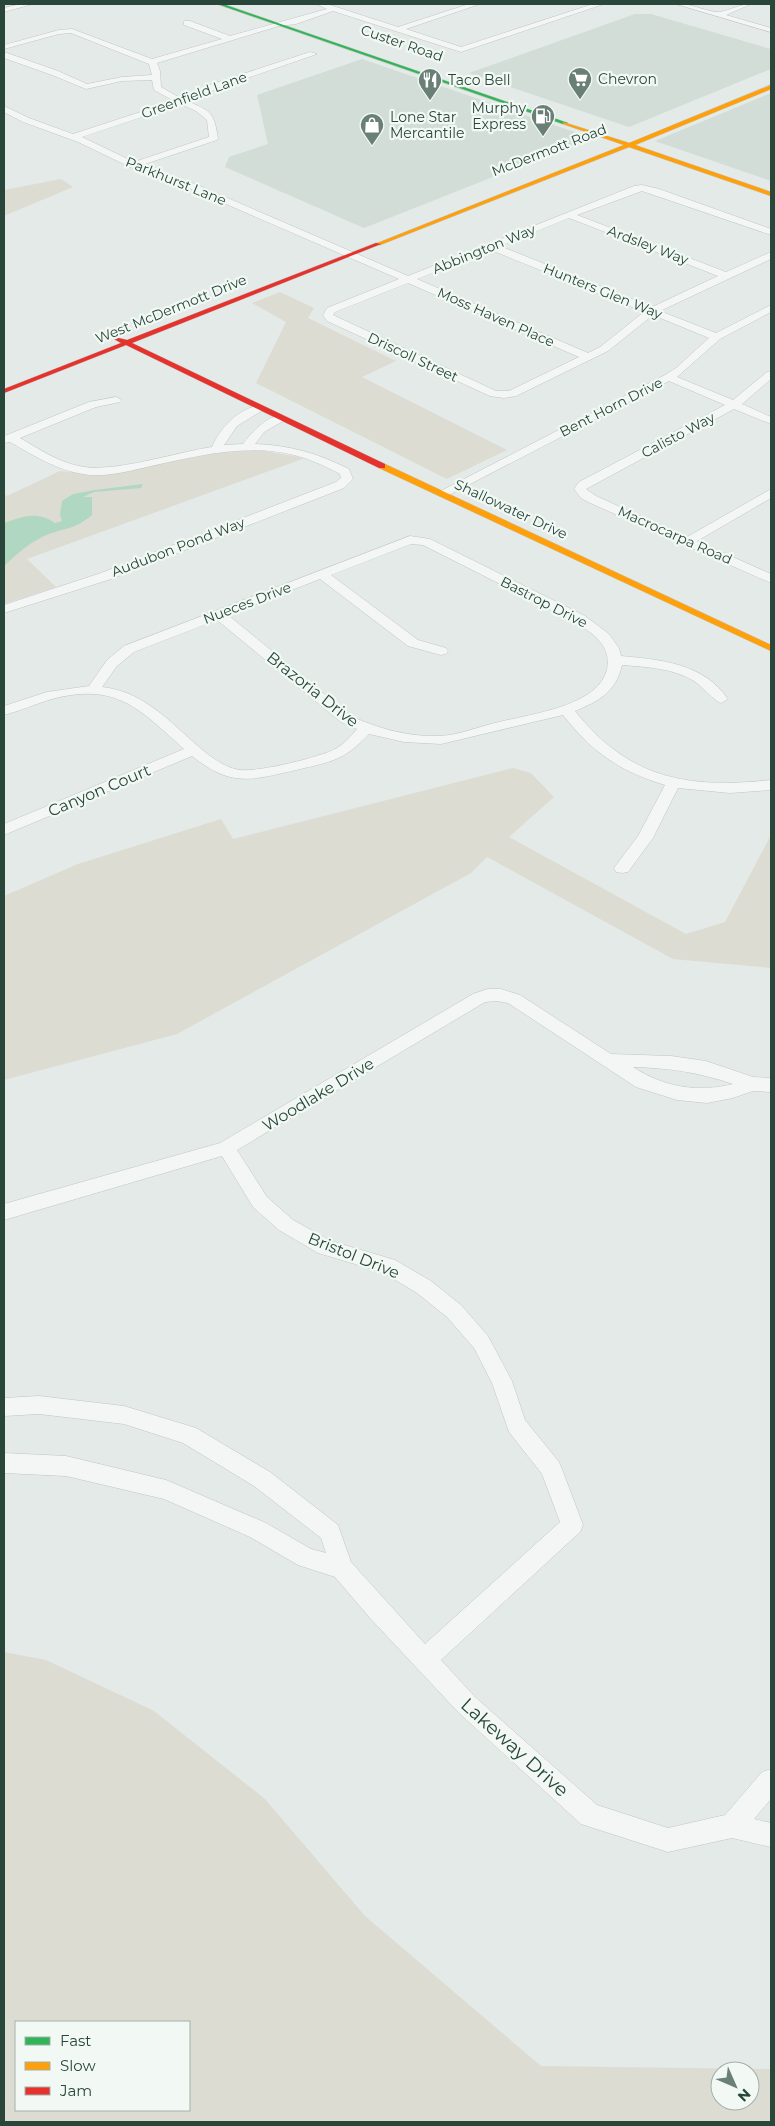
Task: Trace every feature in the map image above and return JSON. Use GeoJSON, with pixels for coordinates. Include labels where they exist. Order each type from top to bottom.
{"type":"FeatureCollection","features":[{"type":"Feature","properties":{"kind":"main road"},"geometry":{"type":"LineString","coordinates":[[218,4],[286,22],[614,140],[627,141],[771,194]]}},
{"type":"Feature","properties":{"kind":"main road","name":"Custer Road"},"geometry":{"type":"LineString","coordinates":[[240,4],[286,22],[627,141]]}},
{"type":"Feature","properties":{"kind":"main road","name":"McDermott Road"},"geometry":{"type":"LineString","coordinates":[[349,254],[481,202],[627,141],[771,76]]}},
{"type":"Feature","properties":{"kind":"main road","name":"McDermott Road"},"geometry":{"type":"LineString","coordinates":[[627,141],[640,141],[771,87]]}},
{"type":"Feature","properties":{"kind":"main road"},"geometry":{"type":"LineString","coordinates":[[724,96],[739,100]]}},
{"type":"Feature","properties":{"kind":"main road","name":"McDermott Road"},"geometry":{"type":"LineString","coordinates":[[336,248],[614,140]]}},
{"type":"Feature","properties":{"kind":"main road"},"geometry":{"type":"LineString","coordinates":[[640,141],[771,186]]}},
{"type":"Feature","properties":{"kind":"main road"},"geometry":{"type":"LineString","coordinates":[[467,197],[481,202]]}},
{"type":"Feature","properties":{"kind":"main road","name":"West McDermott Drive"},"geometry":{"type":"LineString","coordinates":[[238,286],[336,248]]}},
{"type":"Feature","properties":{"kind":"main road","name":"West McDermott Drive"},"geometry":{"type":"LineString","coordinates":[[4,392],[349,254]]}},
{"type":"Feature","properties":{"kind":"main road"},"geometry":{"type":"LineString","coordinates":[[196,303],[209,310]]}},
{"type":"Feature","properties":{"kind":"main road","name":"West McDermott Drive"},"geometry":{"type":"LineString","coordinates":[[4,379],[126,330],[140,337]]}},
{"type":"Feature","properties":{"kind":"main road"},"geometry":{"type":"LineString","coordinates":[[140,337],[159,346]]}},
{"type":"Feature","properties":{"kind":"main road","name":"Shallowater Drive"},"geometry":{"type":"LineString","coordinates":[[102,340],[124,343],[174,366],[259,408],[771,648]]}},
{"type":"Feature","properties":{"kind":"main road"},"geometry":{"type":"LineString","coordinates":[[174,366],[188,368],[203,366]]}},
{"type":"Feature","properties":{"kind":"main road","name":"Shallowater Drive"},"geometry":{"type":"LineString","coordinates":[[216,374],[238,397]]}},
{"type":"Feature","properties":{"kind":"street"},"geometry":{"type":"LineString","coordinates":[[4,10],[23,4]]}},
{"type":"Feature","properties":{"kind":"street"},"geometry":{"type":"LineString","coordinates":[[320,4],[461,50],[600,4]]}},
{"type":"Feature","properties":{"kind":"street"},"geometry":{"type":"LineString","coordinates":[[152,62],[329,11],[331,8],[344,4]]}},
{"type":"Feature","properties":{"kind":"street"},"geometry":{"type":"LineString","coordinates":[[398,29],[476,4]]}},
{"type":"Feature","properties":{"kind":"street"},"geometry":{"type":"LineString","coordinates":[[680,4],[771,30]]}},
{"type":"Feature","properties":{"kind":"street"},"geometry":{"type":"LineString","coordinates":[[718,14],[747,4]]}},
{"type":"Feature","properties":{"kind":"street"},"geometry":{"type":"LineString","coordinates":[[186,23],[230,39]]}},
{"type":"Feature","properties":{"kind":"street"},"geometry":{"type":"LineString","coordinates":[[4,46],[59,32],[72,31],[152,62],[157,69],[155,81],[157,88],[164,94],[200,109],[212,119],[214,138],[134,165]]}},
{"type":"Feature","properties":{"kind":"street","name":"Greenfield Lane"},"geometry":{"type":"LineString","coordinates":[[74,137],[182,102],[215,86],[313,54]]}},
{"type":"Feature","properties":{"kind":"street"},"geometry":{"type":"LineString","coordinates":[[4,55],[55,73],[86,87],[122,79],[157,77]]}},
{"type":"Feature","properties":{"kind":"street","name":"Parkhurst Lane"},"geometry":{"type":"LineString","coordinates":[[4,109],[26,120],[74,137],[134,165],[192,186],[349,254]]}},
{"type":"Feature","properties":{"kind":"street","name":"Abbington Way"},"geometry":{"type":"LineString","coordinates":[[328,315],[331,310],[629,190],[642,188],[656,191],[771,232]]}},
{"type":"Feature","properties":{"kind":"street","name":"Ardsley Way"},"geometry":{"type":"LineString","coordinates":[[568,215],[727,276]]}},
{"type":"Feature","properties":{"kind":"street","name":"Hunters Glen Way"},"geometry":{"type":"LineString","coordinates":[[491,246],[716,337]]}},
{"type":"Feature","properties":{"kind":"street","name":"Moss Haven Place"},"geometry":{"type":"LineString","coordinates":[[349,254],[588,357]]}},
{"type":"Feature","properties":{"kind":"street"},"geometry":{"type":"LineString","coordinates":[[588,357],[613,343],[652,311],[771,255]]}},
{"type":"Feature","properties":{"kind":"street","name":"Bent Horn Drive"},"geometry":{"type":"LineString","coordinates":[[443,493],[669,377],[680,370],[716,337],[771,308]]}},
{"type":"Feature","properties":{"kind":"street","name":"Driscoll Street"},"geometry":{"type":"LineString","coordinates":[[328,315],[331,319],[500,395],[512,394],[588,357]]}},
{"type":"Feature","properties":{"kind":"street","name":"Calisto Way"},"geometry":{"type":"LineString","coordinates":[[580,489],[583,484],[734,405],[771,374]]}},
{"type":"Feature","properties":{"kind":"street"},"geometry":{"type":"LineString","coordinates":[[669,377],[771,421]]}},
{"type":"Feature","properties":{"kind":"street"},"geometry":{"type":"LineString","coordinates":[[8,439],[93,404],[116,400]]}},
{"type":"Feature","properties":{"kind":"street"},"geometry":{"type":"LineString","coordinates":[[217,449],[226,430],[238,418],[259,408]]}},
{"type":"Feature","properties":{"kind":"street"},"geometry":{"type":"LineString","coordinates":[[8,439],[58,464],[86,471],[104,471],[217,449],[247,446],[260,430],[281,418]]}},
{"type":"Feature","properties":{"kind":"street","name":"Audubon Pond Way"},"geometry":{"type":"LineString","coordinates":[[4,609],[80,585],[163,555],[211,534],[340,485],[345,482],[347,477],[345,472],[318,457],[283,449],[247,446]]}},
{"type":"Feature","properties":{"kind":"street","name":"Macrocarpa Road"},"geometry":{"type":"LineString","coordinates":[[580,489],[592,499],[771,579]]}},
{"type":"Feature","properties":{"kind":"street"},"geometry":{"type":"LineString","coordinates":[[688,541],[771,493]]}},
{"type":"Feature","properties":{"kind":"street","name":"Nueces Drive"},"geometry":{"type":"LineString","coordinates":[[94,689],[112,664],[129,649],[410,540],[416,540]]}},
{"type":"Feature","properties":{"kind":"street","name":"Bastrop Drive"},"geometry":{"type":"LineString","coordinates":[[416,540],[435,547],[595,628],[602,633],[614,651],[615,660]]}},
{"type":"Feature","properties":{"kind":"street"},"geometry":{"type":"LineString","coordinates":[[321,574],[413,643],[441,651]]}},
{"type":"Feature","properties":{"kind":"street","name":"Brazoria Drive"},"geometry":{"type":"LineString","coordinates":[[218,614],[346,719],[365,729],[409,738],[443,740],[566,709]]}},
{"type":"Feature","properties":{"kind":"street"},"geometry":{"type":"LineString","coordinates":[[720,699],[709,684],[687,673],[658,664],[615,660],[615,670],[604,690],[589,700],[566,709],[589,737],[614,758],[646,774],[690,788],[742,789],[771,786]]}},
{"type":"Feature","properties":{"kind":"street"},"geometry":{"type":"LineString","coordinates":[[4,711],[39,698],[64,692],[94,689],[124,696],[151,710],[208,763],[224,771],[240,775],[257,775],[326,758],[348,747],[365,729]]}},
{"type":"Feature","properties":{"kind":"street","name":"Canyon Court"},"geometry":{"type":"LineString","coordinates":[[4,830],[194,750]]}},
{"type":"Feature","properties":{"kind":"street"},"geometry":{"type":"LineString","coordinates":[[622,868],[645,838],[673,782]]}},
{"type":"Feature","properties":{"kind":"street","name":"Woodlake Drive"},"geometry":{"type":"LineString","coordinates":[[4,1212],[226,1148],[487,995],[496,994],[514,1000],[642,1082],[677,1093],[707,1096],[733,1091],[752,1084]]}},
{"type":"Feature","properties":{"kind":"street","name":"Woodlake Drive"},"geometry":{"type":"LineString","coordinates":[[610,1060],[671,1062],[706,1068],[752,1084],[771,1085]]}},
{"type":"Feature","properties":{"kind":"street","name":"Bristol Drive"},"geometry":{"type":"LineString","coordinates":[[226,1148],[260,1202],[286,1225],[325,1247],[388,1266],[424,1287],[454,1311],[481,1342],[502,1382],[516,1424],[551,1469],[572,1525],[424,1660]]}},
{"type":"Feature","properties":{"kind":"street","name":"Lakeway Drive"},"geometry":{"type":"LineString","coordinates":[[4,1407],[39,1405],[124,1415],[189,1435],[262,1479],[330,1532],[342,1568],[424,1660],[467,1705],[590,1816],[668,1840],[732,1826],[771,1835]]}},
{"type":"Feature","properties":{"kind":"street"},"geometry":{"type":"LineString","coordinates":[[4,1463],[66,1466],[166,1490],[258,1530],[306,1558],[342,1568]]}},
{"type":"Feature","properties":{"kind":"street"},"geometry":{"type":"LineString","coordinates":[[732,1826],[771,1781]]}},
{"type":"Feature","properties":{"kind":"shaded area"},"geometry":{"type":"Polygon","coordinates":[[[635,14],[651,14],[771,49],[771,69],[629,127],[469,73],[635,14]]]}},
{"type":"Feature","properties":{"kind":"shaded area"},"geometry":{"type":"Polygon","coordinates":[[[362,59],[592,138],[364,228],[225,167],[229,157],[268,144],[257,95],[362,59]]]}},
{"type":"Feature","properties":{"kind":"shaded area"},"geometry":{"type":"Polygon","coordinates":[[[771,93],[771,181],[655,141],[771,93]]]}},
{"type":"Feature","properties":{"kind":"shaded area"},"geometry":{"type":"Polygon","coordinates":[[[61,179],[73,187],[4,216],[4,190],[61,179]]]}},
{"type":"Feature","properties":{"kind":"shaded area"},"geometry":{"type":"Polygon","coordinates":[[[280,292],[314,308],[308,318],[396,361],[362,377],[507,450],[447,479],[256,383],[286,322],[252,303],[280,292]]]}},
{"type":"Feature","properties":{"kind":"shaded area"},"geometry":{"type":"Polygon","coordinates":[[[229,451],[264,451],[305,458],[27,559],[56,587],[4,604],[4,494],[7,496],[60,471],[94,475],[229,451]]]}},
{"type":"Feature","properties":{"kind":"shaded area"},"geometry":{"type":"Polygon","coordinates":[[[143,484],[141,488],[94,492],[83,497],[92,497],[92,515],[76,525],[36,540],[4,566],[5,523],[18,518],[37,516],[49,519],[55,523],[62,521],[60,515],[62,501],[73,494],[143,484]]]}},
{"type":"Feature","properties":{"kind":"shaded area"},"geometry":{"type":"Polygon","coordinates":[[[513,768],[531,773],[554,797],[509,837],[686,934],[725,922],[771,835],[771,968],[673,959],[487,857],[471,873],[177,1034],[4,1080],[4,896],[78,864],[221,819],[233,839],[513,768]]]}},
{"type":"Feature","properties":{"kind":"shaded area"},"geometry":{"type":"Polygon","coordinates":[[[4,1652],[46,1660],[154,1711],[265,1799],[365,1916],[541,2066],[710,2068],[710,2111],[760,2111],[760,2069],[771,2069],[771,2122],[4,2122],[4,1652]]]}},
{"type":"Feature","properties":{"kind":"traffic: fast"},"geometry":{"type":"LineString","coordinates":[[219,4],[565,123]]}},
{"type":"Feature","properties":{"kind":"traffic: slow"},"geometry":{"type":"LineString","coordinates":[[378,244],[640,141],[771,87]]}},
{"type":"Feature","properties":{"kind":"traffic: slow"},"geometry":{"type":"LineString","coordinates":[[565,123],[771,194]]}},
{"type":"Feature","properties":{"kind":"traffic: slow"},"geometry":{"type":"LineString","coordinates":[[382,466],[771,648]]}},
{"type":"Feature","properties":{"kind":"traffic: jam"},"geometry":{"type":"LineString","coordinates":[[4,391],[378,244]]}},
{"type":"Feature","properties":{"kind":"traffic: jam"},"geometry":{"type":"LineString","coordinates":[[116,338],[382,466]]}},
{"type":"Feature","properties":{"kind":"place","name":"Chevron"},"geometry":{"type":"Point","coordinates":[580,100]}},
{"type":"Feature","properties":{"kind":"place","name":"Taco Bell"},"geometry":{"type":"Point","coordinates":[430,101]}},
{"type":"Feature","properties":{"kind":"place","name":"Murphy Express"},"geometry":{"type":"Point","coordinates":[543,137]}},
{"type":"Feature","properties":{"kind":"place","name":"Lone Star Mercantile"},"geometry":{"type":"Point","coordinates":[372,146]}}]}
